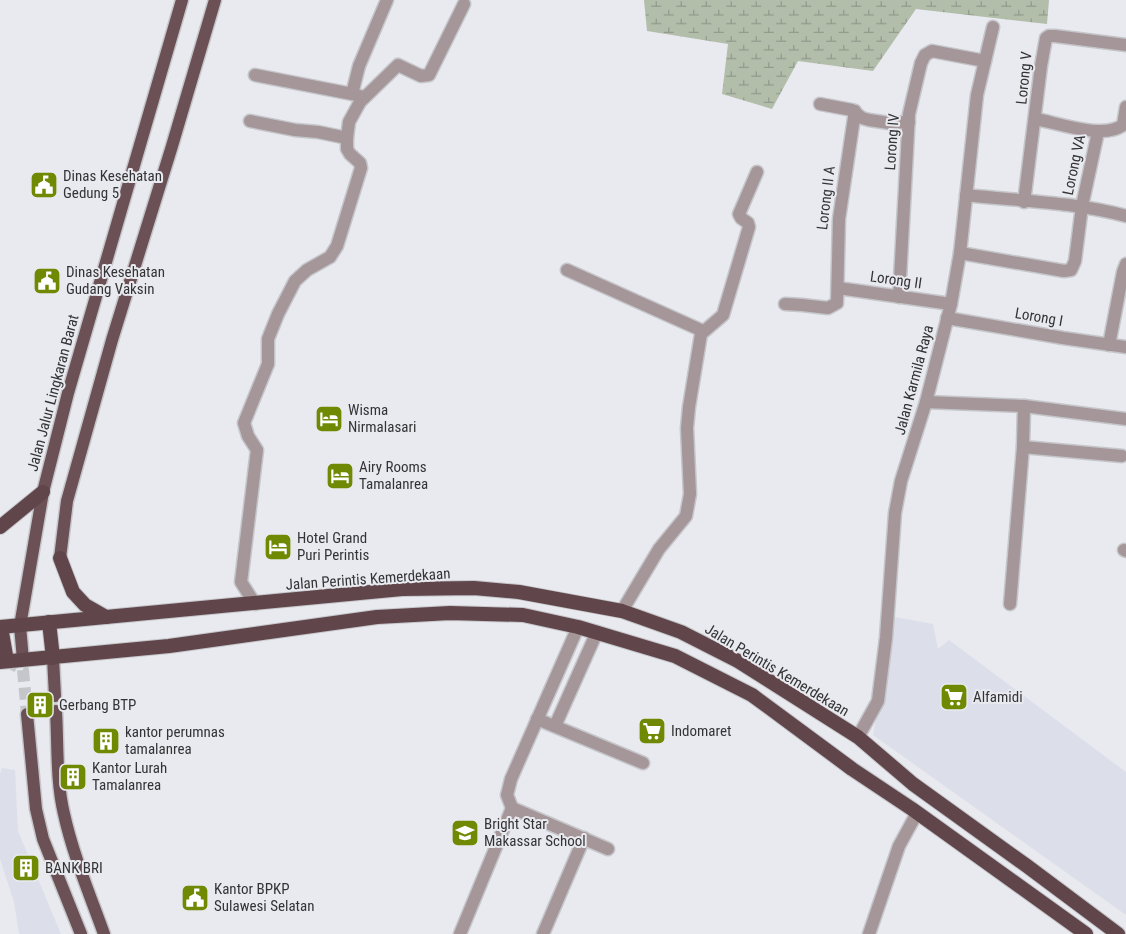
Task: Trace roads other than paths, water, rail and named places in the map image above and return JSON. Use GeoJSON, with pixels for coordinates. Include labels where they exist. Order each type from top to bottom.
{"type":"FeatureCollection","features":[{"type":"Feature","properties":{"kind":"highway"},"geometry":{"type":"LineString","coordinates":[[0,528],[43,492]]}},
{"type":"Feature","properties":{"kind":"highway"},"geometry":{"type":"LineString","coordinates":[[60,558],[73,592],[85,605],[106,617]]}},
{"type":"Feature","properties":{"kind":"highway","name":"Jalan Perintis Kemerdekaan"},"geometry":{"type":"LineString","coordinates":[[0,627],[402,589],[474,588],[519,592],[622,611],[681,632],[738,661],[858,737],[913,784],[1118,934]]}},
{"type":"Feature","properties":{"kind":"highway"},"geometry":{"type":"LineString","coordinates":[[0,627],[3,662],[169,646],[377,618],[432,614],[523,615],[597,632],[675,656],[752,695],[852,769],[1086,934],[1096,918]]}},
{"type":"Feature","properties":{"kind":"highway"},"geometry":{"type":"LineString","coordinates":[[49,622],[53,658]]}},
{"type":"Feature","properties":{"kind":"main road","name":"Jalan Jalur Lingkaran Barat"},"geometry":{"type":"LineString","coordinates":[[23,660],[20,626],[43,492],[71,383],[182,0]]}},
{"type":"Feature","properties":{"kind":"main road"},"geometry":{"type":"LineString","coordinates":[[60,558],[68,501],[112,340],[215,0]]}},
{"type":"Feature","properties":{"kind":"main road"},"geometry":{"type":"LineString","coordinates":[[53,658],[55,696]]}},
{"type":"Feature","properties":{"kind":"main road"},"geometry":{"type":"LineString","coordinates":[[56,711],[60,795],[64,814],[72,843],[104,934]]}},
{"type":"Feature","properties":{"kind":"main road"},"geometry":{"type":"LineString","coordinates":[[27,714],[36,810],[43,839],[81,934]]}},
{"type":"Feature","properties":{"kind":"street"},"geometry":{"type":"LineString","coordinates":[[255,604],[241,582],[257,450],[246,433],[245,420],[268,364],[269,336],[286,297],[297,279],[330,257],[337,246],[361,168],[360,163],[348,152],[347,138],[350,122],[360,102],[358,96],[358,66],[387,0]]}},
{"type":"Feature","properties":{"kind":"street"},"geometry":{"type":"LineString","coordinates":[[255,75],[358,96],[398,65],[421,76],[429,75],[464,4]]}},
{"type":"Feature","properties":{"kind":"street","name":"Jalan Karmila Raya"},"geometry":{"type":"LineString","coordinates":[[858,737],[878,701],[886,638],[895,513],[901,481],[926,402],[951,304],[960,253],[976,95],[993,27]]}},
{"type":"Feature","properties":{"kind":"street","name":"Lorong V"},"geometry":{"type":"LineString","coordinates":[[1024,202],[1046,38],[1055,36],[1126,45]]}},
{"type":"Feature","properties":{"kind":"street","name":"Lorong IV"},"geometry":{"type":"LineString","coordinates":[[899,296],[909,122],[917,75],[926,54],[932,50],[985,61]]}},
{"type":"Feature","properties":{"kind":"street"},"geometry":{"type":"LineString","coordinates":[[820,104],[855,111],[862,118],[869,120],[889,123],[909,122]]}},
{"type":"Feature","properties":{"kind":"street"},"geometry":{"type":"LineString","coordinates":[[1036,118],[1098,132],[1117,130],[1123,125],[1126,107]]}},
{"type":"Feature","properties":{"kind":"street","name":"Lorong II A"},"geometry":{"type":"LineString","coordinates":[[838,288],[839,219],[855,111]]}},
{"type":"Feature","properties":{"kind":"street"},"geometry":{"type":"LineString","coordinates":[[250,121],[347,138]]}},
{"type":"Feature","properties":{"kind":"street","name":"Lorong VA"},"geometry":{"type":"LineString","coordinates":[[960,253],[1064,271],[1071,270],[1075,261],[1082,206],[1098,132]]}},
{"type":"Feature","properties":{"kind":"street"},"geometry":{"type":"LineString","coordinates":[[622,611],[659,549],[686,516],[690,494],[689,408],[701,334],[723,316],[749,226],[739,214],[757,172]]}},
{"type":"Feature","properties":{"kind":"street"},"geometry":{"type":"LineString","coordinates":[[966,195],[1082,206],[1126,216]]}},
{"type":"Feature","properties":{"kind":"street"},"geometry":{"type":"LineString","coordinates":[[1109,345],[1126,264]]}},
{"type":"Feature","properties":{"kind":"street"},"geometry":{"type":"LineString","coordinates":[[567,270],[704,331]]}},
{"type":"Feature","properties":{"kind":"street"},"geometry":{"type":"LineString","coordinates":[[785,304],[802,304],[828,308],[837,303],[838,288]]}},
{"type":"Feature","properties":{"kind":"street","name":"Lorong II"},"geometry":{"type":"LineString","coordinates":[[838,288],[951,304]]}},
{"type":"Feature","properties":{"kind":"street","name":"Lorong I"},"geometry":{"type":"LineString","coordinates":[[947,318],[1126,347]]}},
{"type":"Feature","properties":{"kind":"street"},"geometry":{"type":"LineString","coordinates":[[926,402],[1024,406],[1126,419]]}},
{"type":"Feature","properties":{"kind":"street"},"geometry":{"type":"LineString","coordinates":[[1010,604],[1023,447],[1024,406]]}},
{"type":"Feature","properties":{"kind":"street"},"geometry":{"type":"LineString","coordinates":[[1023,447],[1122,456]]}},
{"type":"Feature","properties":{"kind":"street"},"geometry":{"type":"LineString","coordinates":[[460,934],[512,808],[507,795],[511,779],[578,627]]}},
{"type":"Feature","properties":{"kind":"street"},"geometry":{"type":"LineString","coordinates":[[555,726],[597,632]]}},
{"type":"Feature","properties":{"kind":"street"},"geometry":{"type":"LineString","coordinates":[[537,719],[643,763]]}},
{"type":"Feature","properties":{"kind":"street"},"geometry":{"type":"LineString","coordinates":[[512,808],[608,849]]}},
{"type":"Feature","properties":{"kind":"street"},"geometry":{"type":"LineString","coordinates":[[869,934],[899,846],[917,813]]}},
{"type":"Feature","properties":{"kind":"street"},"geometry":{"type":"LineString","coordinates":[[543,934],[584,838]]}},
{"type":"Feature","properties":{"kind":"tunnel"},"geometry":{"type":"LineString","coordinates":[[7,661],[23,670],[27,714]]}},
{"type":"Feature","properties":{"kind":"place","name":"Dinas Kesehatan Gedung 5"},"geometry":{"type":"Point","coordinates":[44,185]}},
{"type":"Feature","properties":{"kind":"place","name":"Dinas Kesehatan Gudang Vaksin"},"geometry":{"type":"Point","coordinates":[47,281]}},
{"type":"Feature","properties":{"kind":"place","name":"Wisma Nirmalasari"},"geometry":{"type":"Point","coordinates":[329,419]}},
{"type":"Feature","properties":{"kind":"place","name":"Airy Rooms Tamalanrea"},"geometry":{"type":"Point","coordinates":[340,476]}},
{"type":"Feature","properties":{"kind":"place","name":"Hotel Grand Puri Perintis"},"geometry":{"type":"Point","coordinates":[278,547]}},
{"type":"Feature","properties":{"kind":"place","name":"Alfamidi"},"geometry":{"type":"Point","coordinates":[954,697]}},
{"type":"Feature","properties":{"kind":"place","name":"Gerbang BTP"},"geometry":{"type":"Point","coordinates":[40,705]}},
{"type":"Feature","properties":{"kind":"place","name":"Indomaret"},"geometry":{"type":"Point","coordinates":[652,731]}},
{"type":"Feature","properties":{"kind":"place","name":"kantor perumnas tamalanrea"},"geometry":{"type":"Point","coordinates":[106,741]}},
{"type":"Feature","properties":{"kind":"place","name":"Kantor Lurah Tamalanrea"},"geometry":{"type":"Point","coordinates":[73,777]}},
{"type":"Feature","properties":{"kind":"place","name":"Bright Star Makassar School"},"geometry":{"type":"Point","coordinates":[465,833]}},
{"type":"Feature","properties":{"kind":"place","name":"BANK BRI"},"geometry":{"type":"Point","coordinates":[26,868]}},
{"type":"Feature","properties":{"kind":"place","name":"Kantor BPKP Sulawesi Selatan"},"geometry":{"type":"Point","coordinates":[195,898]}}]}
